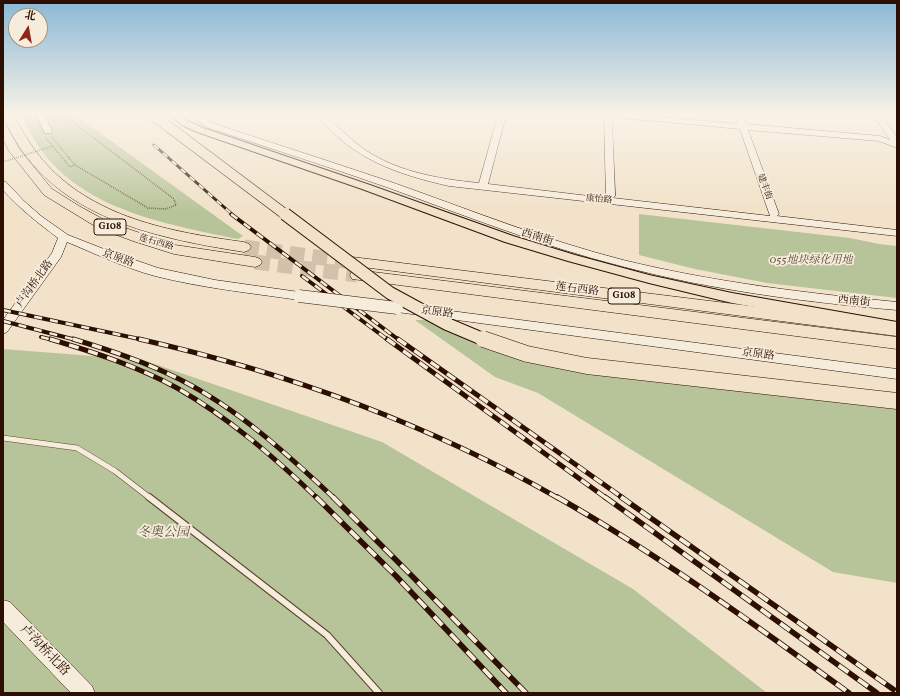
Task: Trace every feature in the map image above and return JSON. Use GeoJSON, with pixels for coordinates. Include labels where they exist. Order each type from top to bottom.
{"type":"FeatureCollection","features":[{"type":"Feature","properties":{"kind":"highway","name":"莲石西路"},"geometry":{"type":"LineString","coordinates":[[13,147],[48,192],[74,209],[103,225],[174,249],[255,262]]}},
{"type":"Feature","properties":{"kind":"highway","name":"莲石西路"},"geometry":{"type":"LineString","coordinates":[[27,147],[43,169],[62,185],[86,202],[114,217],[148,229],[181,238],[244,247]]}},
{"type":"Feature","properties":{"kind":"highway","name":"莲石西路"},"geometry":{"type":"LineString","coordinates":[[897,329],[354,268],[897,343]]}},
{"type":"Feature","properties":{"kind":"main road"},"geometry":{"type":"LineString","coordinates":[[197,147],[390,293],[430,316],[475,337],[509,349],[545,358],[596,367],[897,401]]}},
{"type":"Feature","properties":{"kind":"main road"},"geometry":{"type":"LineString","coordinates":[[251,147],[509,238],[642,277],[732,298],[897,329]]}},
{"type":"Feature","properties":{"kind":"street","name":"西南街"},"geometry":{"type":"LineString","coordinates":[[276,147],[391,186],[525,235],[623,263],[754,290],[897,306]]}},
{"type":"Feature","properties":{"kind":"street","name":"康怡路"},"geometry":{"type":"LineString","coordinates":[[357,147],[383,163],[426,178],[897,233]]}},
{"type":"Feature","properties":{"kind":"street","name":"康怡路"},"geometry":{"type":"LineString","coordinates":[[370,147],[400,164],[439,176],[479,185],[610,196],[897,227]]}},
{"type":"Feature","properties":{"kind":"street"},"geometry":{"type":"LineString","coordinates":[[479,185],[487,147]]}},
{"type":"Feature","properties":{"kind":"street"},"geometry":{"type":"LineString","coordinates":[[479,185],[491,147]]}},
{"type":"Feature","properties":{"kind":"street"},"geometry":{"type":"LineString","coordinates":[[609,147],[610,196]]}},
{"type":"Feature","properties":{"kind":"street","name":"建丰街"},"geometry":{"type":"LineString","coordinates":[[750,147],[774,214]]}},
{"type":"Feature","properties":{"kind":"street","name":"京原路"},"geometry":{"type":"LineString","coordinates":[[3,184],[20,203],[37,218],[64,237],[105,254],[156,272],[215,284],[299,296],[897,374]]}},
{"type":"Feature","properties":{"kind":"street","name":"卢沟桥北路"},"geometry":{"type":"LineString","coordinates":[[3,329],[57,254],[64,237]]}},
{"type":"Feature","properties":{"kind":"street","name":"卢沟桥北路"},"geometry":{"type":"LineString","coordinates":[[3,609],[85,693]]}},
{"type":"Feature","properties":{"kind":"lane"},"geometry":{"type":"LineString","coordinates":[[3,438],[77,448],[115,471],[327,635],[379,693]]}},
{"type":"Feature","properties":{"kind":"path"},"geometry":{"type":"LineString","coordinates":[[3,162],[48,147]]}},
{"type":"Feature","properties":{"kind":"path"},"geometry":{"type":"LineString","coordinates":[[54,147],[70,167],[75,166]]}},
{"type":"Feature","properties":{"kind":"path"},"geometry":{"type":"LineString","coordinates":[[61,147],[75,166],[148,208],[166,209],[176,205],[174,198],[107,147]]}},
{"type":"Feature","properties":{"kind":"green space"},"geometry":{"type":"Polygon","coordinates":[[[40,147],[120,147],[243,236],[238,239],[174,225],[142,216],[112,204],[84,189],[59,170],[40,147]]]}},
{"type":"Feature","properties":{"kind":"green space","name":"055地块绿化用地"},"geometry":{"type":"Polygon","coordinates":[[[639,214],[850,238],[897,246],[897,298],[767,283],[695,269],[639,255],[639,214]]]}},
{"type":"Feature","properties":{"kind":"green space"},"geometry":{"type":"Polygon","coordinates":[[[415,320],[449,320],[511,345],[588,360],[897,399],[897,583],[833,572],[538,393],[495,377],[415,320]]]}},
{"type":"Feature","properties":{"kind":"green space","name":"冬奥公园"},"geometry":{"type":"Polygon","coordinates":[[[3,349],[143,360],[382,442],[633,589],[767,693],[3,693],[3,349]]]}},
{"type":"Feature","properties":{"kind":"tunnel"},"geometry":{"type":"LineString","coordinates":[[244,247],[352,262]]}},
{"type":"Feature","properties":{"kind":"tunnel"},"geometry":{"type":"LineString","coordinates":[[255,262],[357,275]]}},
{"type":"Feature","properties":{"kind":"railway"},"geometry":{"type":"LineString","coordinates":[[157,147],[233,215]]}},
{"type":"Feature","properties":{"kind":"railway"},"geometry":{"type":"LineString","coordinates":[[231,214],[399,340]]}},
{"type":"Feature","properties":{"kind":"railway"},"geometry":{"type":"LineString","coordinates":[[302,276],[388,340]]}},
{"type":"Feature","properties":{"kind":"railway"},"geometry":{"type":"LineString","coordinates":[[3,310],[144,340]]}},
{"type":"Feature","properties":{"kind":"railway"},"geometry":{"type":"LineString","coordinates":[[3,321],[76,340]]}},
{"type":"Feature","properties":{"kind":"railway"},"geometry":{"type":"LineString","coordinates":[[41,337],[53,340]]}},
{"type":"Feature","properties":{"kind":"railway"},"geometry":{"type":"LineString","coordinates":[[50,339],[99,354],[131,366],[177,388],[233,425],[317,498]]}},
{"type":"Feature","properties":{"kind":"railway"},"geometry":{"type":"LineString","coordinates":[[73,339],[141,362],[181,380],[222,404],[261,433],[334,498]]}},
{"type":"Feature","properties":{"kind":"railway"},"geometry":{"type":"LineString","coordinates":[[139,339],[248,367],[354,403],[407,424],[458,447],[509,471],[558,498]]}},
{"type":"Feature","properties":{"kind":"railway"},"geometry":{"type":"LineString","coordinates":[[387,339],[606,498]]}},
{"type":"Feature","properties":{"kind":"railway"},"geometry":{"type":"LineString","coordinates":[[398,339],[623,498]]}},
{"type":"Feature","properties":{"kind":"railway"},"geometry":{"type":"LineString","coordinates":[[316,497],[396,576],[506,693]]}},
{"type":"Feature","properties":{"kind":"railway"},"geometry":{"type":"LineString","coordinates":[[557,497],[595,519],[669,566],[742,616],[849,693]]}},
{"type":"Feature","properties":{"kind":"railway"},"geometry":{"type":"LineString","coordinates":[[605,497],[877,693]]}},
{"type":"Feature","properties":{"kind":"railway"},"geometry":{"type":"LineString","coordinates":[[621,497],[897,692]]}},
{"type":"Feature","properties":{"kind":"railway"},"geometry":{"type":"LineString","coordinates":[[334,498],[526,693]]}}]}
